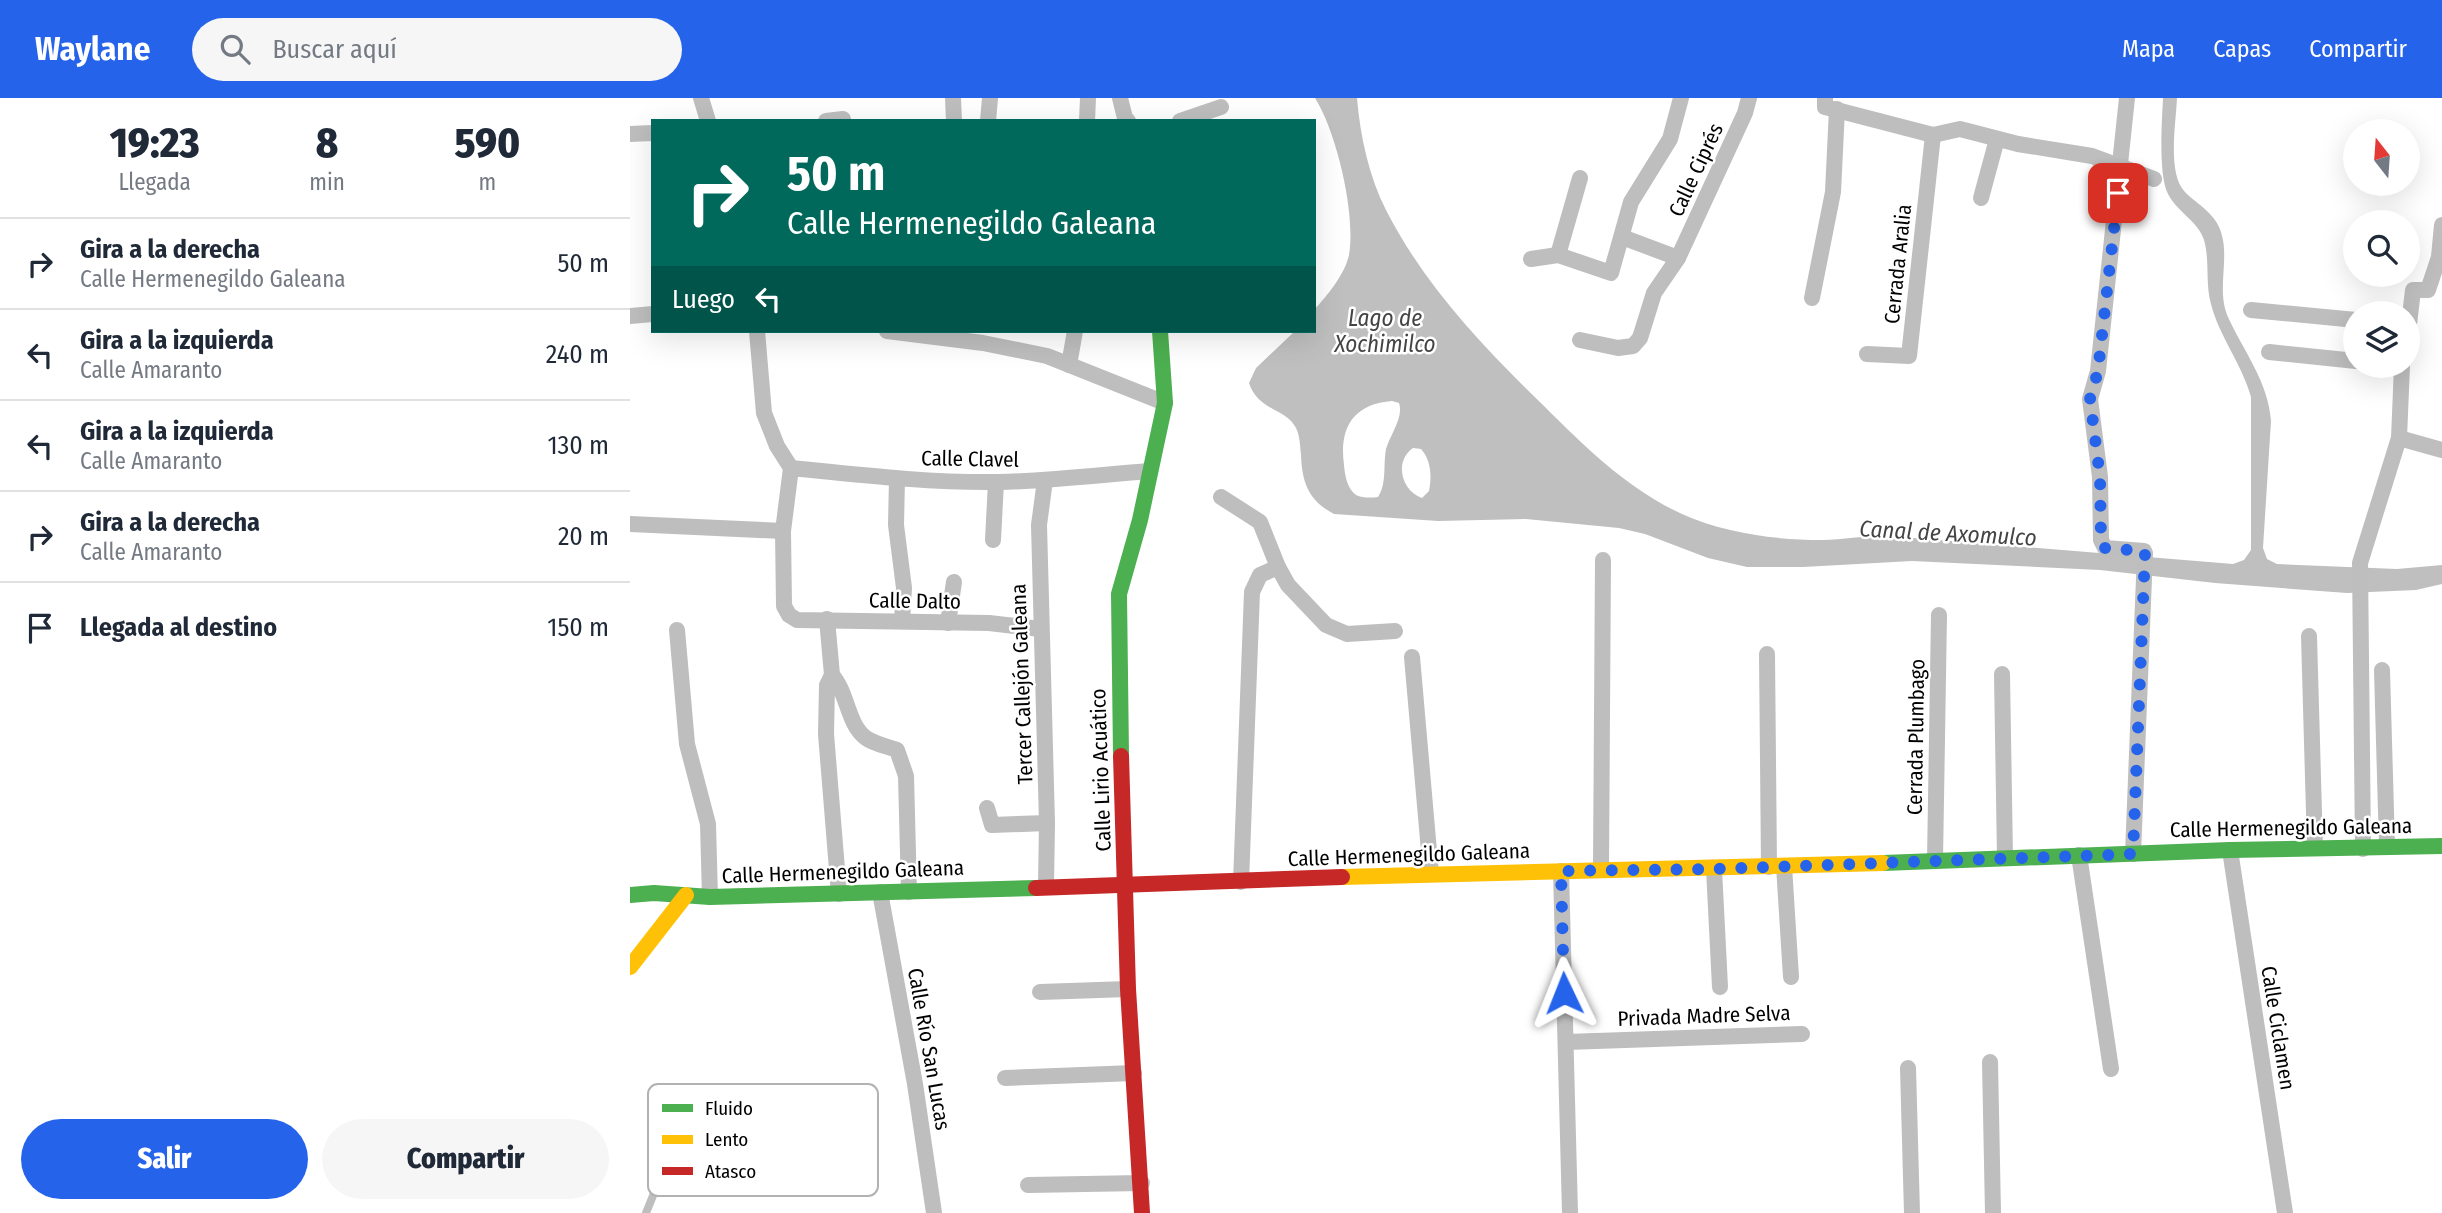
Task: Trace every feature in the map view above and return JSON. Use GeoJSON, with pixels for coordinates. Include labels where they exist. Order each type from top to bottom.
{"type":"FeatureCollection","features":[{"type":"Feature","properties":{"kind":"street"},"geometry":{"type":"LineString","coordinates":[[701,98],[707,119]]}},
{"type":"Feature","properties":{"kind":"street"},"geometry":{"type":"LineString","coordinates":[[953,98],[954,119]]}},
{"type":"Feature","properties":{"kind":"street"},"geometry":{"type":"LineString","coordinates":[[988,119],[990,98]]}},
{"type":"Feature","properties":{"kind":"street"},"geometry":{"type":"LineString","coordinates":[[1087,119],[1088,98]]}},
{"type":"Feature","properties":{"kind":"street"},"geometry":{"type":"LineString","coordinates":[[1120,98],[1126,119]]}},
{"type":"Feature","properties":{"kind":"street"},"geometry":{"type":"LineString","coordinates":[[1531,259],[1558,255],[1611,273],[1631,202],[1670,139],[1681,98]]}},
{"type":"Feature","properties":{"kind":"street","name":"Calle Ciprés"},"geometry":{"type":"LineString","coordinates":[[1580,340],[1618,348],[1633,346],[1640,338],[1654,293],[1678,258],[1745,113],[1749,98]]}},
{"type":"Feature","properties":{"kind":"street"},"geometry":{"type":"LineString","coordinates":[[2127,98],[2098,371],[2090,399],[2100,477],[2101,540],[2105,548],[2144,551],[2145,555],[2133,854]]}},
{"type":"Feature","properties":{"kind":"street"},"geometry":{"type":"LineString","coordinates":[[1812,298],[1833,192],[1831,103],[1933,135],[1960,129],[1997,139],[2092,156],[2154,179]]}},
{"type":"Feature","properties":{"kind":"street"},"geometry":{"type":"LineString","coordinates":[[1186,119],[1221,107]]}},
{"type":"Feature","properties":{"kind":"street"},"geometry":{"type":"LineString","coordinates":[[630,134],[651,133]]}},
{"type":"Feature","properties":{"kind":"street","name":"Cerrada Aralia"},"geometry":{"type":"LineString","coordinates":[[1867,354],[1909,356],[1933,135]]}},
{"type":"Feature","properties":{"kind":"street"},"geometry":{"type":"LineString","coordinates":[[1980,198],[1997,139]]}},
{"type":"Feature","properties":{"kind":"street"},"geometry":{"type":"LineString","coordinates":[[1558,255],[1580,178]]}},
{"type":"Feature","properties":{"kind":"street"},"geometry":{"type":"LineString","coordinates":[[2412,301],[2413,290],[2427,290],[2440,258],[2442,225]]}},
{"type":"Feature","properties":{"kind":"street"},"geometry":{"type":"LineString","coordinates":[[1622,237],[1678,258]]}},
{"type":"Feature","properties":{"kind":"street"},"geometry":{"type":"LineString","coordinates":[[2251,310],[2343,319]]}},
{"type":"Feature","properties":{"kind":"street"},"geometry":{"type":"LineString","coordinates":[[630,316],[651,314]]}},
{"type":"Feature","properties":{"kind":"street"},"geometry":{"type":"LineString","coordinates":[[630,524],[783,531],[792,468],[777,446],[764,413],[757,333]]}},
{"type":"Feature","properties":{"kind":"street"},"geometry":{"type":"LineString","coordinates":[[919,333],[983,337],[1047,356],[1164,403]]}},
{"type":"Feature","properties":{"kind":"street"},"geometry":{"type":"LineString","coordinates":[[1069,365],[1074,333]]}},
{"type":"Feature","properties":{"kind":"street","name":"Calle Lirio Acuático"},"geometry":{"type":"LineString","coordinates":[[1142,1213],[1128,989],[1119,594],[1140,520],[1164,403],[1160,333]]}},
{"type":"Feature","properties":{"kind":"street"},"geometry":{"type":"LineString","coordinates":[[2269,352],[2343,360]]}},
{"type":"Feature","properties":{"kind":"street"},"geometry":{"type":"LineString","coordinates":[[2363,849],[2360,564],[2399,438],[2402,378]]}},
{"type":"Feature","properties":{"kind":"street"},"geometry":{"type":"LineString","coordinates":[[2399,438],[2442,450]]}},
{"type":"Feature","properties":{"kind":"street","name":"Calle Clavel"},"geometry":{"type":"LineString","coordinates":[[792,468],[897,479],[996,482],[1149,471]]}},
{"type":"Feature","properties":{"kind":"street"},"geometry":{"type":"LineString","coordinates":[[897,479],[896,525],[904,588],[902,621]]}},
{"type":"Feature","properties":{"kind":"street","name":"Tercer Callejón Galeana"},"geometry":{"type":"LineString","coordinates":[[1045,480],[1039,525],[1047,823],[1046,887]]}},
{"type":"Feature","properties":{"kind":"street"},"geometry":{"type":"LineString","coordinates":[[993,540],[996,482]]}},
{"type":"Feature","properties":{"kind":"street"},"geometry":{"type":"LineString","coordinates":[[1221,497],[1260,522],[1288,585],[1326,625],[1347,634],[1395,631]]}},
{"type":"Feature","properties":{"kind":"street","name":"Calle Dalto"},"geometry":{"type":"LineString","coordinates":[[783,531],[784,606],[789,615],[797,620],[989,623],[1040,629]]}},
{"type":"Feature","properties":{"kind":"street"},"geometry":{"type":"LineString","coordinates":[[1601,869],[1603,560]]}},
{"type":"Feature","properties":{"kind":"street"},"geometry":{"type":"LineString","coordinates":[[1241,882],[1252,592],[1260,575],[1278,567]]}},
{"type":"Feature","properties":{"kind":"street"},"geometry":{"type":"LineString","coordinates":[[948,622],[954,582]]}},
{"type":"Feature","properties":{"kind":"street","name":"Cerrada Plumbago"},"geometry":{"type":"LineString","coordinates":[[1935,861],[1939,614]]}},
{"type":"Feature","properties":{"kind":"street"},"geometry":{"type":"LineString","coordinates":[[827,619],[832,675],[827,685],[826,703],[839,894]]}},
{"type":"Feature","properties":{"kind":"street"},"geometry":{"type":"LineString","coordinates":[[677,630],[687,744],[708,824],[710,897]]}},
{"type":"Feature","properties":{"kind":"street"},"geometry":{"type":"LineString","coordinates":[[2309,636],[2315,848]]}},
{"type":"Feature","properties":{"kind":"street"},"geometry":{"type":"LineString","coordinates":[[1767,654],[1776,866],[1791,976]]}},
{"type":"Feature","properties":{"kind":"street"},"geometry":{"type":"LineString","coordinates":[[1412,657],[1431,874]]}},
{"type":"Feature","properties":{"kind":"street"},"geometry":{"type":"LineString","coordinates":[[2382,670],[2387,847]]}},
{"type":"Feature","properties":{"kind":"street"},"geometry":{"type":"LineString","coordinates":[[2002,674],[2005,858]]}},
{"type":"Feature","properties":{"kind":"street"},"geometry":{"type":"LineString","coordinates":[[832,675],[840,684],[856,724],[865,738],[897,750],[903,763],[906,776],[909,892]]}},
{"type":"Feature","properties":{"kind":"street"},"geometry":{"type":"LineString","coordinates":[[987,808],[992,825],[1047,823]]}},
{"type":"Feature","properties":{"kind":"street","name":"Calle Hermenegildo Galeana"},"geometry":{"type":"LineString","coordinates":[[630,895],[710,897],[839,894],[1601,869],[1714,869],[2230,850],[2442,846]]}},
{"type":"Feature","properties":{"kind":"street","name":"Calle Ciclamen"},"geometry":{"type":"LineString","coordinates":[[2230,850],[2285,1213]]}},
{"type":"Feature","properties":{"kind":"street"},"geometry":{"type":"LineString","coordinates":[[2079,855],[2111,1069]]}},
{"type":"Feature","properties":{"kind":"street"},"geometry":{"type":"LineString","coordinates":[[1714,869],[1720,987]]}},
{"type":"Feature","properties":{"kind":"street"},"geometry":{"type":"LineString","coordinates":[[1561,871],[1570,1213]]}},
{"type":"Feature","properties":{"kind":"street","name":"Calle Río San Lucas"},"geometry":{"type":"LineString","coordinates":[[880,892],[915,1084],[934,1213]]}},
{"type":"Feature","properties":{"kind":"street"},"geometry":{"type":"LineString","coordinates":[[630,967],[686,895]]}},
{"type":"Feature","properties":{"kind":"street"},"geometry":{"type":"LineString","coordinates":[[1040,992],[1128,989]]}},
{"type":"Feature","properties":{"kind":"street","name":"Privada Madre Selva"},"geometry":{"type":"LineString","coordinates":[[1566,1042],[1802,1034]]}},
{"type":"Feature","properties":{"kind":"street"},"geometry":{"type":"LineString","coordinates":[[1990,1062],[1993,1213]]}},
{"type":"Feature","properties":{"kind":"street"},"geometry":{"type":"LineString","coordinates":[[1908,1068],[1912,1213]]}},
{"type":"Feature","properties":{"kind":"street"},"geometry":{"type":"LineString","coordinates":[[1005,1078],[1134,1073]]}},
{"type":"Feature","properties":{"kind":"street"},"geometry":{"type":"LineString","coordinates":[[1028,1185],[1142,1183]]}},
{"type":"Feature","properties":{"kind":"lane"},"geometry":{"type":"LineString","coordinates":[[646,1213],[653,1196]]}},
{"type":"Feature","properties":{"kind":"water","name":"Lago de Xochimilco"},"geometry":{"type":"Polygon","coordinates":[[[1315,98],[1357,98],[1366,156],[1380,197],[1401,238],[1437,290],[1500,362],[1592,452],[1644,493],[1682,514],[1732,531],[1786,539],[1831,540],[1890,536],[2233,564],[2244,560],[2251,550],[2251,397],[2211,304],[2204,240],[2197,227],[2172,200],[2165,185],[2161,147],[2163,98],[2177,98],[2174,161],[2179,184],[2210,214],[2221,232],[2225,307],[2260,380],[2269,406],[2271,421],[2263,548],[2267,559],[2277,564],[2397,569],[2442,565],[2442,584],[2416,590],[2347,593],[2215,583],[2100,570],[1912,561],[1747,567],[1708,558],[1645,534],[1619,528],[1526,519],[1438,521],[1334,514],[1318,503],[1308,490],[1296,428],[1286,416],[1259,399],[1249,383],[1256,368],[1293,333],[1316,333],[1316,308],[1340,277],[1347,262],[1350,219],[1343,175],[1331,132],[1315,98]],[[1392,401],[1367,407],[1358,413],[1347,429],[1343,452],[1345,473],[1350,489],[1358,496],[1378,497],[1381,492],[1386,449],[1400,414],[1399,403],[1392,401]],[[1413,448],[1407,454],[1403,460],[1402,475],[1409,489],[1422,498],[1429,491],[1430,468],[1421,449],[1413,448]]]}},
{"type":"Feature","properties":{"kind":"traffic: fast"},"geometry":{"type":"LineString","coordinates":[[1121,756],[1119,594],[1140,520],[1165,403],[1160,333]]}},
{"type":"Feature","properties":{"kind":"traffic: fast"},"geometry":{"type":"LineString","coordinates":[[1883,863],[2230,850],[2442,846]]}},
{"type":"Feature","properties":{"kind":"traffic: fast"},"geometry":{"type":"LineString","coordinates":[[630,895],[654,893],[710,897],[1036,888]]}},
{"type":"Feature","properties":{"kind":"traffic: slow"},"geometry":{"type":"LineString","coordinates":[[1342,877],[1883,863]]}},
{"type":"Feature","properties":{"kind":"traffic: slow"},"geometry":{"type":"LineString","coordinates":[[630,967],[686,895]]}},
{"type":"Feature","properties":{"kind":"traffic: jam"},"geometry":{"type":"LineString","coordinates":[[1121,756],[1128,989],[1142,1213]]}},
{"type":"Feature","properties":{"kind":"traffic: jam"},"geometry":{"type":"LineString","coordinates":[[1036,888],[1342,877]]}},
{"type":"Feature","properties":{"kind":"route"},"geometry":{"type":"LineString","coordinates":[[1564,993],[1561,871],[1714,869],[2133,854],[2145,553],[2114,551],[2105,548],[2101,540],[2100,477],[2090,399],[2098,371],[2118,193]]}},
{"type":"Feature","properties":{"kind":"water label","name":"Canal de Axomulco"},"geometry":{"type":"Point","coordinates":[1948,533]}}]}
